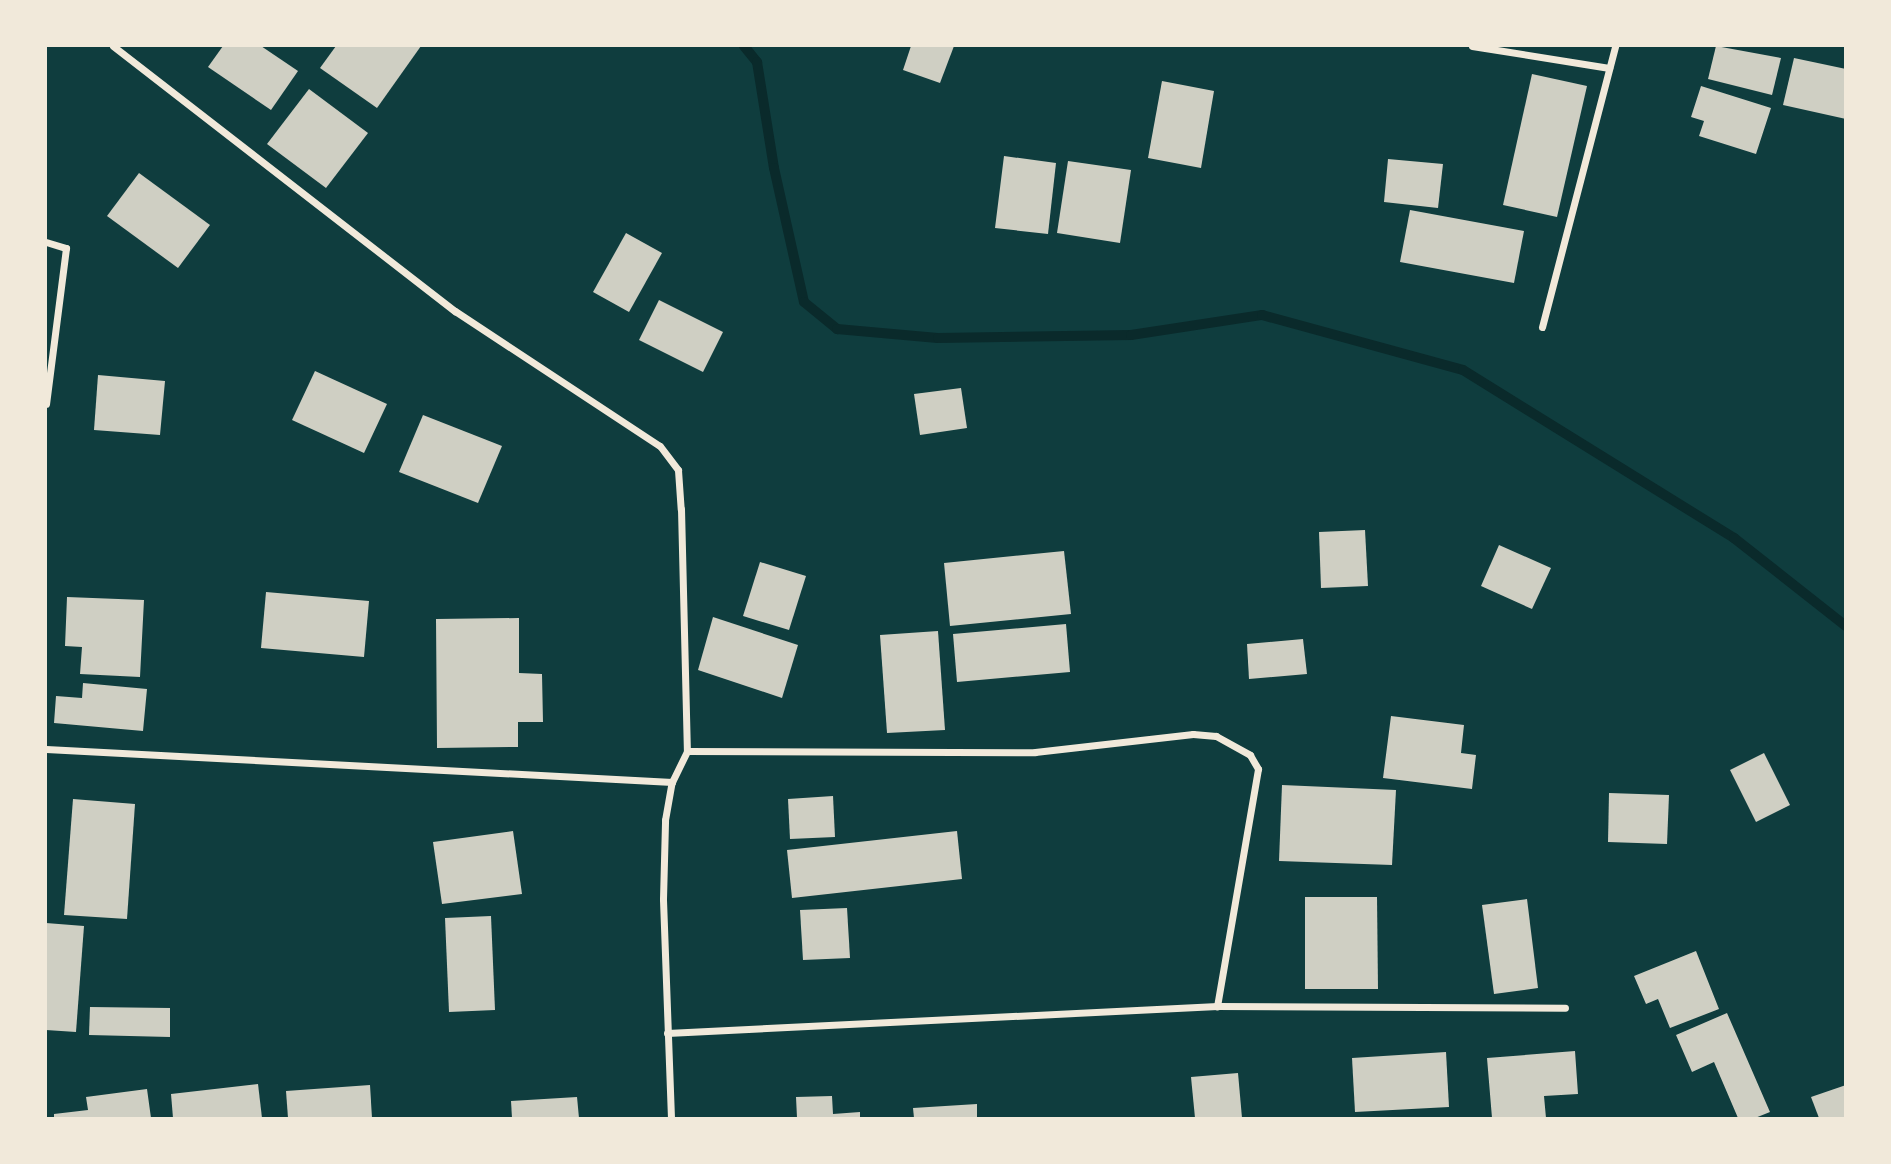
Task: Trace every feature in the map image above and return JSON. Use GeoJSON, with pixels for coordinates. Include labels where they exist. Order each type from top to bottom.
{"type":"FeatureCollection","features":[{"type":"Feature","properties":{"kind":"street"},"geometry":{"type":"LineString","coordinates":[[113,46],[455,312],[660,446],[678,470],[687,751],[672,782],[665,820],[663,899],[671,1118]]}},
{"type":"Feature","properties":{"kind":"street"},"geometry":{"type":"LineString","coordinates":[[1472,46],[1609,68]]}},
{"type":"Feature","properties":{"kind":"street"},"geometry":{"type":"LineString","coordinates":[[1542,327],[1615,46]]}},
{"type":"Feature","properties":{"kind":"street"},"geometry":{"type":"LineString","coordinates":[[46,242],[66,248],[46,404]]}},
{"type":"Feature","properties":{"kind":"street"},"geometry":{"type":"LineString","coordinates":[[687,751],[1035,752],[1193,734],[1216,736],[1250,755],[1258,769],[1217,1006]]}},
{"type":"Feature","properties":{"kind":"street"},"geometry":{"type":"LineString","coordinates":[[46,749],[672,782]]}},
{"type":"Feature","properties":{"kind":"street"},"geometry":{"type":"LineString","coordinates":[[667,1033],[1217,1006],[1565,1008]]}},
{"type":"Feature","properties":{"kind":"building"},"geometry":{"type":"Polygon","coordinates":[[[223,46],[261,46],[298,71],[271,110],[208,67],[223,46]]]}},
{"type":"Feature","properties":{"kind":"building"},"geometry":{"type":"Polygon","coordinates":[[[336,46],[421,46],[377,108],[320,68],[336,46]]]}},
{"type":"Feature","properties":{"kind":"building"},"geometry":{"type":"Polygon","coordinates":[[[911,46],[954,46],[940,83],[903,70],[911,46]]]}},
{"type":"Feature","properties":{"kind":"building"},"geometry":{"type":"Polygon","coordinates":[[[1716,46],[1781,58],[1772,95],[1708,79],[1716,46]]]}},
{"type":"Feature","properties":{"kind":"building"},"geometry":{"type":"Polygon","coordinates":[[[1794,58],[1846,69],[1846,119],[1783,105],[1794,58]]]}},
{"type":"Feature","properties":{"kind":"building"},"geometry":{"type":"Polygon","coordinates":[[[1532,74],[1587,86],[1557,217],[1503,205],[1532,74]]]}},
{"type":"Feature","properties":{"kind":"building"},"geometry":{"type":"Polygon","coordinates":[[[1162,81],[1214,91],[1201,168],[1148,158],[1162,81]]]}},
{"type":"Feature","properties":{"kind":"building"},"geometry":{"type":"Polygon","coordinates":[[[1701,86],[1771,108],[1756,154],[1699,136],[1704,121],[1691,117],[1701,86]]]}},
{"type":"Feature","properties":{"kind":"building"},"geometry":{"type":"Polygon","coordinates":[[[309,89],[368,133],[326,188],[267,144],[309,89]]]}},
{"type":"Feature","properties":{"kind":"building"},"geometry":{"type":"Polygon","coordinates":[[[1004,156],[1056,163],[1048,234],[995,228],[1004,156]]]}},
{"type":"Feature","properties":{"kind":"building"},"geometry":{"type":"Polygon","coordinates":[[[1388,159],[1443,164],[1438,208],[1384,202],[1388,159]]]}},
{"type":"Feature","properties":{"kind":"building"},"geometry":{"type":"Polygon","coordinates":[[[1068,161],[1131,170],[1120,243],[1057,233],[1068,161]]]}},
{"type":"Feature","properties":{"kind":"building"},"geometry":{"type":"Polygon","coordinates":[[[139,173],[210,225],[178,268],[107,216],[139,173]]]}},
{"type":"Feature","properties":{"kind":"building"},"geometry":{"type":"Polygon","coordinates":[[[1410,210],[1524,231],[1514,283],[1400,262],[1410,210]]]}},
{"type":"Feature","properties":{"kind":"building"},"geometry":{"type":"Polygon","coordinates":[[[626,233],[662,253],[629,312],[593,292],[626,233]]]}},
{"type":"Feature","properties":{"kind":"building"},"geometry":{"type":"Polygon","coordinates":[[[659,300],[723,332],[703,372],[639,340],[659,300]]]}},
{"type":"Feature","properties":{"kind":"building"},"geometry":{"type":"Polygon","coordinates":[[[315,371],[387,404],[364,453],[292,420],[315,371]]]}},
{"type":"Feature","properties":{"kind":"building"},"geometry":{"type":"Polygon","coordinates":[[[98,375],[165,381],[160,435],[94,430],[98,375]]]}},
{"type":"Feature","properties":{"kind":"building"},"geometry":{"type":"Polygon","coordinates":[[[961,388],[967,428],[920,435],[914,394],[961,388]]]}},
{"type":"Feature","properties":{"kind":"building"},"geometry":{"type":"Polygon","coordinates":[[[423,415],[502,446],[478,503],[399,472],[423,415]]]}},
{"type":"Feature","properties":{"kind":"building"},"geometry":{"type":"Polygon","coordinates":[[[1365,530],[1368,586],[1321,588],[1319,532],[1365,530]]]}},
{"type":"Feature","properties":{"kind":"building"},"geometry":{"type":"Polygon","coordinates":[[[1499,545],[1551,568],[1532,609],[1481,586],[1499,545]]]}},
{"type":"Feature","properties":{"kind":"building"},"geometry":{"type":"Polygon","coordinates":[[[1064,551],[1071,614],[950,626],[944,563],[1064,551]]]}},
{"type":"Feature","properties":{"kind":"building"},"geometry":{"type":"Polygon","coordinates":[[[760,562],[806,576],[789,630],[743,616],[760,562]]]}},
{"type":"Feature","properties":{"kind":"building"},"geometry":{"type":"Polygon","coordinates":[[[266,592],[369,601],[364,657],[261,648],[266,592]]]}},
{"type":"Feature","properties":{"kind":"building"},"geometry":{"type":"Polygon","coordinates":[[[67,597],[144,600],[140,677],[80,674],[82,647],[65,646],[67,597]]]}},
{"type":"Feature","properties":{"kind":"building"},"geometry":{"type":"Polygon","coordinates":[[[713,617],[798,645],[782,698],[698,670],[713,617]]]}},
{"type":"Feature","properties":{"kind":"building"},"geometry":{"type":"Polygon","coordinates":[[[519,618],[519,673],[542,674],[543,722],[518,722],[518,747],[437,748],[436,619],[519,618]]]}},
{"type":"Feature","properties":{"kind":"building"},"geometry":{"type":"Polygon","coordinates":[[[1066,624],[1070,672],[957,682],[953,634],[1066,624]]]}},
{"type":"Feature","properties":{"kind":"building"},"geometry":{"type":"Polygon","coordinates":[[[938,631],[945,730],[887,733],[880,635],[938,631]]]}},
{"type":"Feature","properties":{"kind":"building"},"geometry":{"type":"Polygon","coordinates":[[[1303,639],[1307,674],[1249,679],[1247,644],[1303,639]]]}},
{"type":"Feature","properties":{"kind":"building"},"geometry":{"type":"Polygon","coordinates":[[[83,683],[147,689],[143,731],[54,723],[56,696],[82,698],[83,683]]]}},
{"type":"Feature","properties":{"kind":"building"},"geometry":{"type":"Polygon","coordinates":[[[1391,716],[1464,725],[1461,753],[1476,755],[1472,789],[1383,778],[1391,716]]]}},
{"type":"Feature","properties":{"kind":"building"},"geometry":{"type":"Polygon","coordinates":[[[1764,753],[1790,805],[1756,822],[1730,770],[1764,753]]]}},
{"type":"Feature","properties":{"kind":"building"},"geometry":{"type":"Polygon","coordinates":[[[1282,785],[1396,790],[1392,865],[1279,861],[1282,785]]]}},
{"type":"Feature","properties":{"kind":"building"},"geometry":{"type":"Polygon","coordinates":[[[1609,793],[1669,795],[1667,844],[1608,842],[1609,793]]]}},
{"type":"Feature","properties":{"kind":"building"},"geometry":{"type":"Polygon","coordinates":[[[833,796],[835,837],[790,839],[788,799],[833,796]]]}},
{"type":"Feature","properties":{"kind":"building"},"geometry":{"type":"Polygon","coordinates":[[[73,799],[135,804],[127,919],[64,915],[73,799]]]}},
{"type":"Feature","properties":{"kind":"building"},"geometry":{"type":"Polygon","coordinates":[[[513,831],[522,894],[442,904],[433,842],[513,831]]]}},
{"type":"Feature","properties":{"kind":"building"},"geometry":{"type":"Polygon","coordinates":[[[957,831],[962,879],[792,898],[787,850],[957,831]]]}},
{"type":"Feature","properties":{"kind":"building"},"geometry":{"type":"Polygon","coordinates":[[[1305,897],[1377,897],[1378,989],[1305,989],[1305,897]]]}},
{"type":"Feature","properties":{"kind":"building"},"geometry":{"type":"Polygon","coordinates":[[[1527,899],[1538,988],[1494,994],[1482,905],[1527,899]]]}},
{"type":"Feature","properties":{"kind":"building"},"geometry":{"type":"Polygon","coordinates":[[[847,908],[850,958],[803,960],[800,910],[847,908]]]}},
{"type":"Feature","properties":{"kind":"building"},"geometry":{"type":"Polygon","coordinates":[[[491,916],[495,1010],[449,1012],[445,918],[491,916]]]}},
{"type":"Feature","properties":{"kind":"building"},"geometry":{"type":"Polygon","coordinates":[[[46,923],[84,926],[76,1032],[46,1030],[46,923]]]}},
{"type":"Feature","properties":{"kind":"building"},"geometry":{"type":"Polygon","coordinates":[[[1696,951],[1719,1009],[1670,1028],[1658,999],[1646,1004],[1634,976],[1696,951]]]}},
{"type":"Feature","properties":{"kind":"building"},"geometry":{"type":"Polygon","coordinates":[[[90,1007],[170,1008],[170,1037],[89,1035],[90,1007]]]}},
{"type":"Feature","properties":{"kind":"building"},"geometry":{"type":"Polygon","coordinates":[[[1727,1013],[1770,1112],[1755,1118],[1738,1118],[1714,1062],[1692,1072],[1676,1035],[1727,1013]]]}},
{"type":"Feature","properties":{"kind":"building"},"geometry":{"type":"Polygon","coordinates":[[[1575,1051],[1578,1094],[1544,1096],[1546,1118],[1492,1118],[1487,1058],[1575,1051]]]}},
{"type":"Feature","properties":{"kind":"building"},"geometry":{"type":"Polygon","coordinates":[[[1446,1052],[1449,1107],[1355,1112],[1352,1058],[1446,1052]]]}},
{"type":"Feature","properties":{"kind":"building"},"geometry":{"type":"Polygon","coordinates":[[[1238,1073],[1242,1118],[1195,1118],[1191,1077],[1238,1073]]]}},
{"type":"Feature","properties":{"kind":"building"},"geometry":{"type":"Polygon","coordinates":[[[258,1084],[262,1118],[173,1118],[171,1094],[258,1084]]]}},
{"type":"Feature","properties":{"kind":"building"},"geometry":{"type":"Polygon","coordinates":[[[370,1085],[372,1118],[288,1118],[286,1091],[370,1085]]]}},
{"type":"Feature","properties":{"kind":"building"},"geometry":{"type":"Polygon","coordinates":[[[1846,1085],[1846,1118],[1819,1118],[1811,1097],[1846,1085]]]}},
{"type":"Feature","properties":{"kind":"building"},"geometry":{"type":"Polygon","coordinates":[[[147,1089],[151,1118],[54,1118],[54,1114],[88,1110],[86,1097],[147,1089]]]}},
{"type":"Feature","properties":{"kind":"building"},"geometry":{"type":"Polygon","coordinates":[[[832,1096],[833,1114],[860,1112],[860,1118],[797,1118],[796,1097],[832,1096]]]}},
{"type":"Feature","properties":{"kind":"building"},"geometry":{"type":"Polygon","coordinates":[[[577,1097],[579,1118],[512,1118],[511,1101],[577,1097]]]}},
{"type":"Feature","properties":{"kind":"building"},"geometry":{"type":"Polygon","coordinates":[[[977,1104],[977,1118],[914,1118],[913,1108],[977,1104]]]}},
{"type":"Feature","properties":{"kind":"waterway"},"geometry":{"type":"LineString","coordinates":[[744,46],[757,62],[774,168],[804,302],[837,329],[938,338],[1131,335],[1262,315],[1463,370],[1734,538],[1846,626]]}}]}
